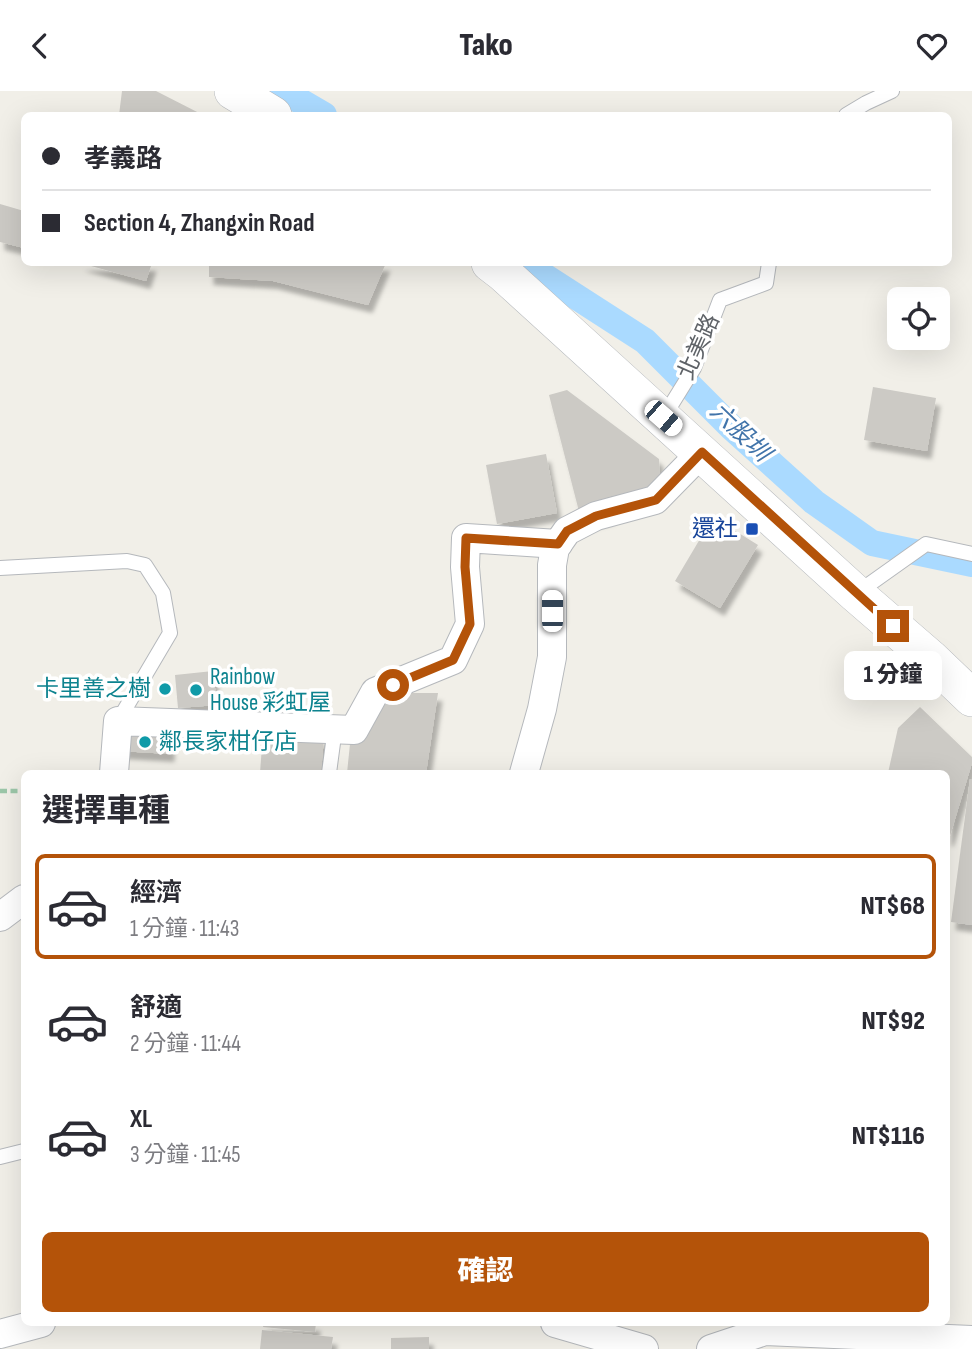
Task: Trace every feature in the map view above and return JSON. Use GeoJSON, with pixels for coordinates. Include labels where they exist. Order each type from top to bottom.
{"type":"FeatureCollection","features":[{"type":"Feature","properties":{"kind":"street"},"geometry":{"type":"LineString","coordinates":[[233,91],[268,112]]}},
{"type":"Feature","properties":{"kind":"street"},"geometry":{"type":"LineString","coordinates":[[494,266],[972,698]]}},
{"type":"Feature","properties":{"kind":"street"},"geometry":{"type":"LineString","coordinates":[[525,770],[542,709],[552,657],[552,565],[555,548],[567,531],[596,516],[656,500],[702,452]]}},
{"type":"Feature","properties":{"kind":"street"},"geometry":{"type":"LineString","coordinates":[[114,770],[118,721],[354,730],[375,692],[453,660],[470,624],[465,567],[466,538],[558,544]]}},
{"type":"Feature","properties":{"kind":"street"},"geometry":{"type":"LineString","coordinates":[[0,917],[21,901]]}},
{"type":"Feature","properties":{"kind":"street"},"geometry":{"type":"LineString","coordinates":[[0,1334],[30,1326]]}},
{"type":"Feature","properties":{"kind":"street"},"geometry":{"type":"LineString","coordinates":[[565,1326],[644,1349]]}},
{"type":"Feature","properties":{"kind":"street"},"geometry":{"type":"LineString","coordinates":[[711,1349],[765,1331],[972,1339]]}},
{"type":"Feature","properties":{"kind":"lane"},"geometry":{"type":"LineString","coordinates":[[851,112],[892,91]]}},
{"type":"Feature","properties":{"kind":"lane","name":"北美路"},"geometry":{"type":"LineString","coordinates":[[664,417],[694,367],[720,300],[766,283],[769,266]]}},
{"type":"Feature","properties":{"kind":"lane"},"geometry":{"type":"LineString","coordinates":[[857,593],[926,544],[972,554]]}},
{"type":"Feature","properties":{"kind":"lane"},"geometry":{"type":"LineString","coordinates":[[0,568],[127,561],[145,565],[163,593],[170,633],[118,721]]}},
{"type":"Feature","properties":{"kind":"lane"},"geometry":{"type":"LineString","coordinates":[[329,770],[335,728]]}},
{"type":"Feature","properties":{"kind":"lane"},"geometry":{"type":"LineString","coordinates":[[0,1157],[21,1152]]}},
{"type":"Feature","properties":{"kind":"path"},"geometry":{"type":"LineString","coordinates":[[0,791],[21,792]]}},
{"type":"Feature","properties":{"kind":"building"},"geometry":{"type":"Polygon","coordinates":[[[122,91],[156,91],[197,112],[119,112],[122,91]]]}},
{"type":"Feature","properties":{"kind":"building"},"geometry":{"type":"Polygon","coordinates":[[[0,204],[21,210],[21,247],[0,242],[0,204]]]}},
{"type":"Feature","properties":{"kind":"building"},"geometry":{"type":"Polygon","coordinates":[[[91,266],[151,266],[146,281],[91,266]]]}},
{"type":"Feature","properties":{"kind":"building"},"geometry":{"type":"Polygon","coordinates":[[[209,266],[385,266],[368,305],[273,281],[209,277],[209,266]]]}},
{"type":"Feature","properties":{"kind":"building"},"geometry":{"type":"Polygon","coordinates":[[[873,387],[936,398],[927,451],[864,440],[873,387]]]}},
{"type":"Feature","properties":{"kind":"building"},"geometry":{"type":"Polygon","coordinates":[[[567,390],[659,459],[660,485],[607,497],[610,516],[582,523],[549,395],[567,390]]]}},
{"type":"Feature","properties":{"kind":"building"},"geometry":{"type":"Polygon","coordinates":[[[546,454],[557,513],[497,524],[486,465],[546,454]]]}},
{"type":"Feature","properties":{"kind":"building"},"geometry":{"type":"Polygon","coordinates":[[[713,517],[758,545],[720,608],[675,581],[713,517]]]}},
{"type":"Feature","properties":{"kind":"building","name":"Rainbow House 彩虹屋"},"geometry":{"type":"Polygon","coordinates":[[[213,671],[217,705],[178,708],[175,675],[213,671]]]}},
{"type":"Feature","properties":{"kind":"building"},"geometry":{"type":"Polygon","coordinates":[[[387,693],[438,693],[426,770],[347,770],[350,744],[387,693]]]}},
{"type":"Feature","properties":{"kind":"building"},"geometry":{"type":"Polygon","coordinates":[[[920,707],[972,757],[950,836],[950,770],[889,770],[898,728],[920,707]]]}},
{"type":"Feature","properties":{"kind":"building","name":"鄰長家柑仔店"},"geometry":{"type":"Polygon","coordinates":[[[121,731],[171,733],[170,754],[119,751],[121,731]]]}},
{"type":"Feature","properties":{"kind":"building"},"geometry":{"type":"Polygon","coordinates":[[[263,732],[324,737],[321,770],[260,770],[263,732]]]}},
{"type":"Feature","properties":{"kind":"building"},"geometry":{"type":"Polygon","coordinates":[[[972,779],[972,925],[951,922],[972,779]]]}},
{"type":"Feature","properties":{"kind":"building"},"geometry":{"type":"Polygon","coordinates":[[[263,1326],[316,1326],[315,1332],[263,1326]]]}},
{"type":"Feature","properties":{"kind":"building"},"geometry":{"type":"Polygon","coordinates":[[[262,1330],[333,1337],[331,1349],[260,1349],[262,1330]]]}},
{"type":"Feature","properties":{"kind":"building"},"geometry":{"type":"Polygon","coordinates":[[[429,1337],[429,1349],[391,1349],[391,1338],[429,1337]]]}},
{"type":"Feature","properties":{"kind":"waterway","name":"六股圳"},"geometry":{"type":"LineString","coordinates":[[283,91],[319,112]]}},
{"type":"Feature","properties":{"kind":"waterway","name":"六股圳"},"geometry":{"type":"LineString","coordinates":[[529,266],[645,341],[731,427],[814,502],[872,543],[972,564]]}},
{"type":"Feature","properties":{"kind":"place","name":"還社"},"geometry":{"type":"Point","coordinates":[752,529]}},
{"type":"Feature","properties":{"kind":"place","name":"卡里善之樹"},"geometry":{"type":"Point","coordinates":[165,689]}},
{"type":"Feature","properties":{"kind":"place","name":"Rainbow House 彩虹屋"},"geometry":{"type":"Point","coordinates":[196,690]}},
{"type":"Feature","properties":{"kind":"place","name":"鄰長家柑仔店"},"geometry":{"type":"Point","coordinates":[145,742]}},
{"type":"Feature","properties":{"kind":"route"},"geometry":{"type":"LineString","coordinates":[[393,685],[453,660],[470,624],[465,567],[466,538],[558,544],[567,531],[596,516],[656,500],[702,452],[893,626]]}}]}
